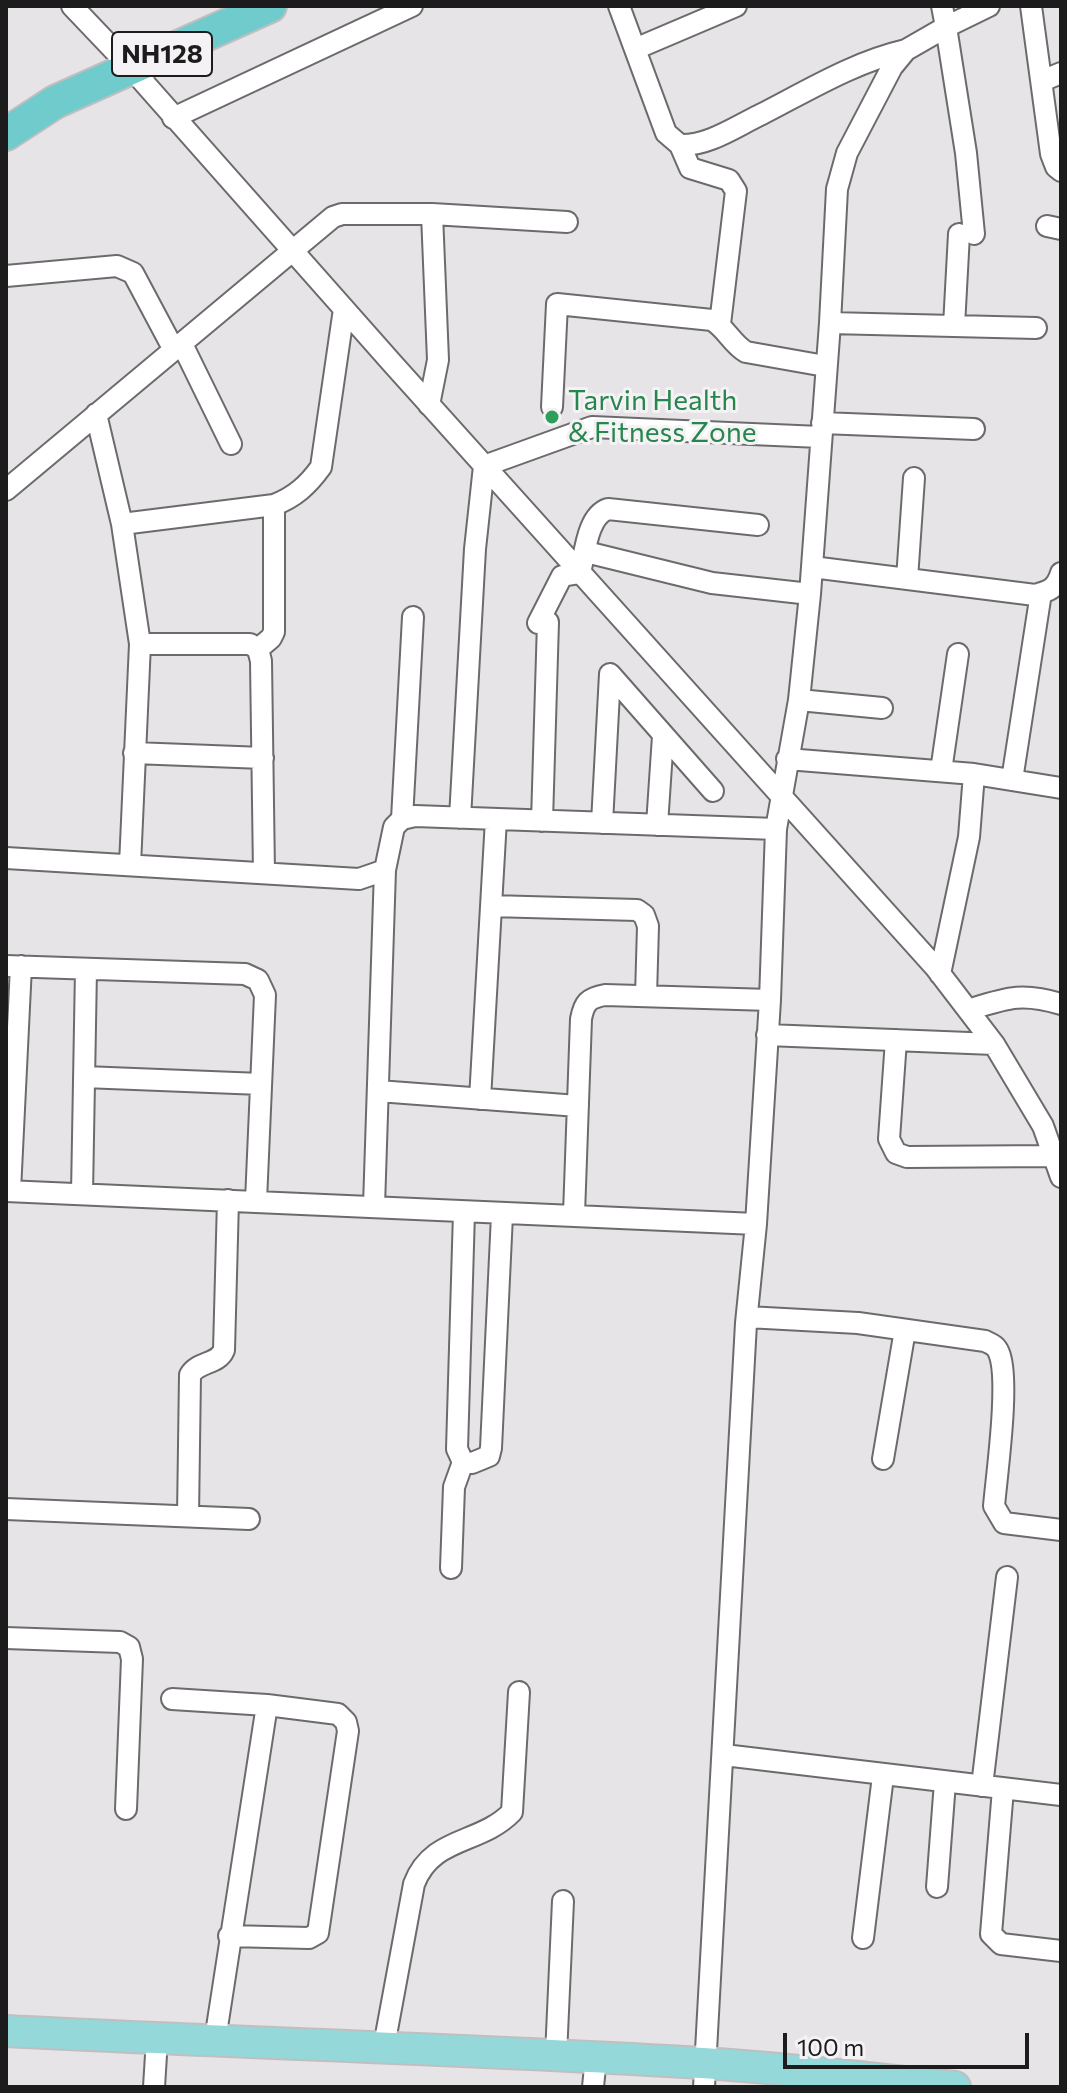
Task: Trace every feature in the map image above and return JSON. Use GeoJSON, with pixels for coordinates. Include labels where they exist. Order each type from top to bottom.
{"type":"FeatureCollection","features":[{"type":"Feature","properties":{"kind":"highway","name":"NH128"},"geometry":{"type":"LineString","coordinates":[[6,134],[55,102],[270,6]]}},
{"type":"Feature","properties":{"kind":"highway","name":"NH128"},"geometry":{"type":"LineString","coordinates":[[6,107],[55,102]]}},
{"type":"Feature","properties":{"kind":"main road"},"geometry":{"type":"LineString","coordinates":[[6,2031],[556,2055],[594,2072],[955,2087]]}},
{"type":"Feature","properties":{"kind":"street"},"geometry":{"type":"LineString","coordinates":[[72,6],[131,68],[940,974],[994,1044],[1043,1126],[1061,1177]]}},
{"type":"Feature","properties":{"kind":"street"},"geometry":{"type":"LineString","coordinates":[[173,118],[412,6]]}},
{"type":"Feature","properties":{"kind":"street"},"geometry":{"type":"LineString","coordinates":[[619,6],[666,133],[680,145],[690,168],[729,180],[736,191],[720,324]]}},
{"type":"Feature","properties":{"kind":"street"},"geometry":{"type":"LineString","coordinates":[[635,49],[736,6]]}},
{"type":"Feature","properties":{"kind":"street"},"geometry":{"type":"LineString","coordinates":[[705,2075],[747,1317],[770,1000],[776,829],[799,700],[810,594],[837,189],[847,153],[892,67],[906,50],[944,16],[989,6]]}},
{"type":"Feature","properties":{"kind":"street"},"geometry":{"type":"LineString","coordinates":[[1031,6],[1051,77],[1051,154],[1061,171]]}},
{"type":"Feature","properties":{"kind":"street"},"geometry":{"type":"LineString","coordinates":[[944,16],[966,153],[966,234],[954,326]]}},
{"type":"Feature","properties":{"kind":"street"},"geometry":{"type":"LineString","coordinates":[[680,145],[694,145],[717,136],[867,60],[906,50]]}},
{"type":"Feature","properties":{"kind":"street"},"geometry":{"type":"LineString","coordinates":[[6,490],[293,253],[324,223],[342,214],[432,214],[567,222]]}},
{"type":"Feature","properties":{"kind":"street"},"geometry":{"type":"LineString","coordinates":[[429,405],[438,360],[432,214]]}},
{"type":"Feature","properties":{"kind":"street"},"geometry":{"type":"LineString","coordinates":[[6,276],[117,266],[133,273],[231,444]]}},
{"type":"Feature","properties":{"kind":"street"},"geometry":{"type":"LineString","coordinates":[[552,407],[557,304],[712,320],[720,324],[738,348],[746,352],[825,366]]}},
{"type":"Feature","properties":{"kind":"street"},"geometry":{"type":"LineString","coordinates":[[122,524],[274,505],[290,499],[309,483],[321,467],[344,309]]}},
{"type":"Feature","properties":{"kind":"street"},"geometry":{"type":"LineString","coordinates":[[830,323],[1036,328]]}},
{"type":"Feature","properties":{"kind":"street"},"geometry":{"type":"LineString","coordinates":[[96,414],[122,524],[140,644],[130,865]]}},
{"type":"Feature","properties":{"kind":"street"},"geometry":{"type":"LineString","coordinates":[[484,466],[592,427],[974,429]]}},
{"type":"Feature","properties":{"kind":"street"},"geometry":{"type":"LineString","coordinates":[[460,818],[475,549],[484,466]]}},
{"type":"Feature","properties":{"kind":"street"},"geometry":{"type":"LineString","coordinates":[[907,579],[914,478]]}},
{"type":"Feature","properties":{"kind":"street"},"geometry":{"type":"LineString","coordinates":[[258,649],[274,632],[274,505]]}},
{"type":"Feature","properties":{"kind":"street"},"geometry":{"type":"LineString","coordinates":[[580,573],[594,520],[600,512],[608,509],[758,525]]}},
{"type":"Feature","properties":{"kind":"street"},"geometry":{"type":"LineString","coordinates":[[586,552],[712,583],[810,594]]}},
{"type":"Feature","properties":{"kind":"street"},"geometry":{"type":"LineString","coordinates":[[812,567],[1035,595],[1054,587]]}},
{"type":"Feature","properties":{"kind":"street"},"geometry":{"type":"LineString","coordinates":[[542,821],[543,622],[562,576],[580,573]]}},
{"type":"Feature","properties":{"kind":"street"},"geometry":{"type":"LineString","coordinates":[[1012,780],[1054,587]]}},
{"type":"Feature","properties":{"kind":"street"},"geometry":{"type":"LineString","coordinates":[[402,819],[413,617]]}},
{"type":"Feature","properties":{"kind":"street"},"geometry":{"type":"LineString","coordinates":[[140,644],[250,644],[258,649],[261,661],[264,873]]}},
{"type":"Feature","properties":{"kind":"street"},"geometry":{"type":"LineString","coordinates":[[941,771],[958,654]]}},
{"type":"Feature","properties":{"kind":"street"},"geometry":{"type":"LineString","coordinates":[[602,823],[609,675],[713,791]]}},
{"type":"Feature","properties":{"kind":"street"},"geometry":{"type":"LineString","coordinates":[[799,700],[882,708]]}},
{"type":"Feature","properties":{"kind":"street"},"geometry":{"type":"LineString","coordinates":[[657,825],[663,736]]}},
{"type":"Feature","properties":{"kind":"street"},"geometry":{"type":"LineString","coordinates":[[134,753],[263,758]]}},
{"type":"Feature","properties":{"kind":"street"},"geometry":{"type":"LineString","coordinates":[[787,759],[974,774],[1061,788]]}},
{"type":"Feature","properties":{"kind":"street"},"geometry":{"type":"LineString","coordinates":[[940,974],[969,837],[974,774]]}},
{"type":"Feature","properties":{"kind":"street"},"geometry":{"type":"LineString","coordinates":[[374,1206],[385,870],[394,827],[402,819],[415,816],[776,829]]}},
{"type":"Feature","properties":{"kind":"street"},"geometry":{"type":"LineString","coordinates":[[480,1099],[496,819]]}},
{"type":"Feature","properties":{"kind":"street"},"geometry":{"type":"LineString","coordinates":[[6,858],[359,879],[385,870]]}},
{"type":"Feature","properties":{"kind":"street"},"geometry":{"type":"LineString","coordinates":[[491,906],[637,910],[644,915],[648,926],[646,996]]}},
{"type":"Feature","properties":{"kind":"street"},"geometry":{"type":"LineString","coordinates":[[256,1201],[265,995],[262,986],[245,974],[14,966],[8,1191],[756,1224]]}},
{"type":"Feature","properties":{"kind":"street"},"geometry":{"type":"LineString","coordinates":[[82,1194],[86,969]]}},
{"type":"Feature","properties":{"kind":"street"},"geometry":{"type":"LineString","coordinates":[[574,1214],[584,1004],[591,998],[605,995],[770,1000]]}},
{"type":"Feature","properties":{"kind":"street"},"geometry":{"type":"LineString","coordinates":[[968,1010],[1009,997],[1035,997],[1061,1004]]}},
{"type":"Feature","properties":{"kind":"street"},"geometry":{"type":"LineString","coordinates":[[767,1035],[994,1044]]}},
{"type":"Feature","properties":{"kind":"street"},"geometry":{"type":"LineString","coordinates":[[896,1040],[889,1139],[896,1153],[907,1157],[1053,1156]]}},
{"type":"Feature","properties":{"kind":"street"},"geometry":{"type":"LineString","coordinates":[[84,1077],[261,1084]]}},
{"type":"Feature","properties":{"kind":"street"},"geometry":{"type":"LineString","coordinates":[[378,1091],[578,1106]]}},
{"type":"Feature","properties":{"kind":"street"},"geometry":{"type":"LineString","coordinates":[[188,1516],[190,1375],[194,1368],[220,1358],[224,1350],[228,1200]]}},
{"type":"Feature","properties":{"kind":"street"},"geometry":{"type":"LineString","coordinates":[[451,1568],[454,1487],[463,1462],[457,1449],[464,1212]]}},
{"type":"Feature","properties":{"kind":"street"},"geometry":{"type":"LineString","coordinates":[[463,1462],[483,1461],[489,1456],[491,1448],[502,1215]]}},
{"type":"Feature","properties":{"kind":"street"},"geometry":{"type":"LineString","coordinates":[[747,1317],[858,1323],[994,1345],[999,1353],[1003,1375],[994,1506],[1004,1523],[1061,1530]]}},
{"type":"Feature","properties":{"kind":"street"},"geometry":{"type":"LineString","coordinates":[[883,1459],[905,1330]]}},
{"type":"Feature","properties":{"kind":"street"},"geometry":{"type":"LineString","coordinates":[[6,1509],[249,1519]]}},
{"type":"Feature","properties":{"kind":"street"},"geometry":{"type":"LineString","coordinates":[[1007,1577],[992,1788],[991,1934],[1001,1944],[1061,1951]]}},
{"type":"Feature","properties":{"kind":"street"},"geometry":{"type":"LineString","coordinates":[[6,1638],[120,1642],[129,1647],[132,1659],[126,1809]]}},
{"type":"Feature","properties":{"kind":"street"},"geometry":{"type":"LineString","coordinates":[[384,2046],[414,1884],[420,1867],[431,1856],[501,1822],[512,1812],[519,1692]]}},
{"type":"Feature","properties":{"kind":"street"},"geometry":{"type":"LineString","coordinates":[[172,1699],[267,1705],[338,1714],[346,1722],[348,1731],[318,1933],[309,1938],[229,1936]]}},
{"type":"Feature","properties":{"kind":"street"},"geometry":{"type":"LineString","coordinates":[[215,2040],[267,1705]]}},
{"type":"Feature","properties":{"kind":"street"},"geometry":{"type":"LineString","coordinates":[[724,1755],[1061,1795]]}},
{"type":"Feature","properties":{"kind":"street"},"geometry":{"type":"LineString","coordinates":[[863,1938],[883,1776]]}},
{"type":"Feature","properties":{"kind":"street"},"geometry":{"type":"LineString","coordinates":[[937,1887],[945,1782]]}},
{"type":"Feature","properties":{"kind":"street"},"geometry":{"type":"LineString","coordinates":[[556,2055],[563,1901]]}},
{"type":"Feature","properties":{"kind":"street"},"geometry":{"type":"LineString","coordinates":[[154,2087],[157,2039]]}},
{"type":"Feature","properties":{"kind":"place","name":"Tarvin Health & Fitness Zone"},"geometry":{"type":"Point","coordinates":[552,417]}}]}
